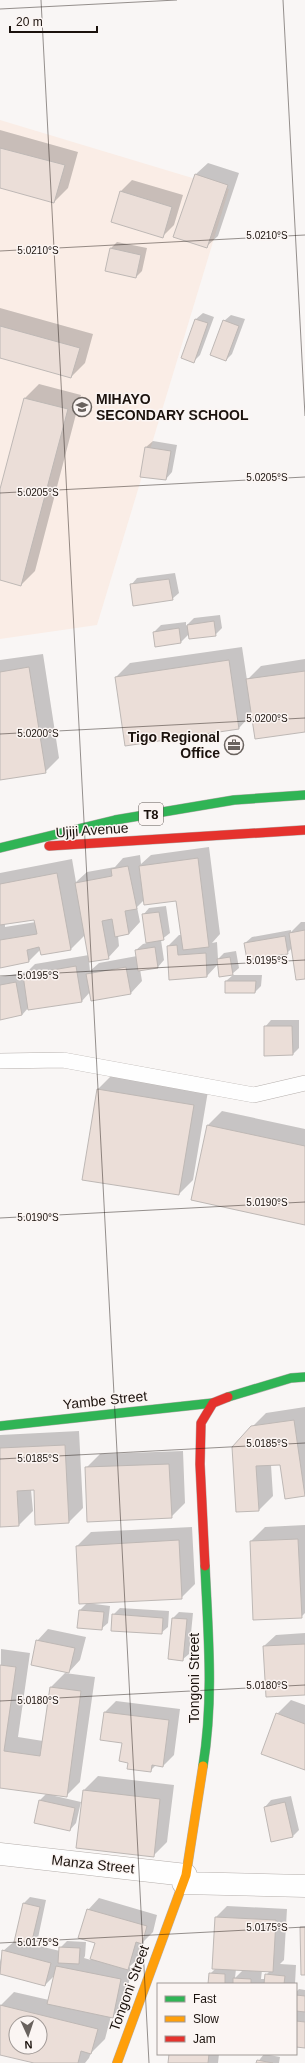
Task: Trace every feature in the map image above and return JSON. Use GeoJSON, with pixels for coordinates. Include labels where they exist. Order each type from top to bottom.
{"type":"FeatureCollection","features":[{"type":"Feature","properties":{"kind":"main road","name":"T8"},"geometry":{"type":"LineString","coordinates":[[0,849],[115,820],[234,800],[305,795]]}},
{"type":"Feature","properties":{"kind":"main road","name":"Ujiji Avenue"},"geometry":{"type":"LineString","coordinates":[[0,849],[305,830]]}},
{"type":"Feature","properties":{"kind":"main road"},"geometry":{"type":"LineString","coordinates":[[213,1403],[244,1391],[290,1378],[305,1377]]}},
{"type":"Feature","properties":{"kind":"main road","name":"Yambe Street"},"geometry":{"type":"LineString","coordinates":[[0,1426],[213,1403]]}},
{"type":"Feature","properties":{"kind":"main road","name":"Tongoni Street"},"geometry":{"type":"LineString","coordinates":[[117,2063],[184,1879],[202,1782],[208,1737],[211,1695],[200,1464],[201,1423],[213,1403]]}},
{"type":"Feature","properties":{"kind":"street","name":"Manza Street"},"geometry":{"type":"LineString","coordinates":[[0,1854],[184,1879],[305,1886]]}},
{"type":"Feature","properties":{"kind":"lane"},"geometry":{"type":"LineString","coordinates":[[0,1061],[64,1060],[254,1095],[305,1083]]}},
{"type":"Feature","properties":{"kind":"shaded area","name":"MIHAYO SECONDARY SCHOOL"},"geometry":{"type":"Polygon","coordinates":[[[0,120],[229,189],[97,625],[0,639],[0,120]]]}},
{"type":"Feature","properties":{"kind":"building"},"geometry":{"type":"Polygon","coordinates":[[[0,148],[65,165],[54,203],[0,188],[0,148]]]}},
{"type":"Feature","properties":{"kind":"building"},"geometry":{"type":"Polygon","coordinates":[[[195,174],[228,185],[207,248],[173,237],[195,174]]]}},
{"type":"Feature","properties":{"kind":"building"},"geometry":{"type":"Polygon","coordinates":[[[120,191],[172,207],[163,238],[111,222],[120,191]]]}},
{"type":"Feature","properties":{"kind":"building"},"geometry":{"type":"Polygon","coordinates":[[[110,248],[141,255],[136,278],[105,271],[110,248]]]}},
{"type":"Feature","properties":{"kind":"building"},"geometry":{"type":"Polygon","coordinates":[[[195,319],[208,323],[194,363],[181,358],[195,319]]]}},
{"type":"Feature","properties":{"kind":"building"},"geometry":{"type":"Polygon","coordinates":[[[223,320],[239,326],[226,361],[210,355],[223,320]]]}},
{"type":"Feature","properties":{"kind":"building"},"geometry":{"type":"Polygon","coordinates":[[[0,326],[80,348],[71,378],[0,358],[0,326]]]}},
{"type":"Feature","properties":{"kind":"building"},"geometry":{"type":"Polygon","coordinates":[[[24,398],[68,409],[21,586],[0,580],[0,489],[24,398]]]}},
{"type":"Feature","properties":{"kind":"building"},"geometry":{"type":"Polygon","coordinates":[[[145,447],[171,451],[166,480],[140,477],[145,447]]]}},
{"type":"Feature","properties":{"kind":"building"},"geometry":{"type":"Polygon","coordinates":[[[169,579],[173,600],[133,606],[130,584],[169,579]]]}},
{"type":"Feature","properties":{"kind":"building"},"geometry":{"type":"Polygon","coordinates":[[[214,621],[216,636],[189,639],[187,625],[214,621]]]}},
{"type":"Feature","properties":{"kind":"building"},"geometry":{"type":"Polygon","coordinates":[[[179,628],[181,643],[155,647],[153,632],[179,628]]]}},
{"type":"Feature","properties":{"kind":"building"},"geometry":{"type":"Polygon","coordinates":[[[229,660],[239,729],[125,746],[115,677],[229,660]]]}},
{"type":"Feature","properties":{"kind":"building"},"geometry":{"type":"Polygon","coordinates":[[[29,667],[46,773],[0,780],[0,672],[29,667]]]}},
{"type":"Feature","properties":{"kind":"building"},"geometry":{"type":"Polygon","coordinates":[[[305,671],[305,732],[255,739],[246,679],[305,671]]]}},
{"type":"Feature","properties":{"kind":"building"},"geometry":{"type":"Polygon","coordinates":[[[198,858],[209,947],[183,950],[176,901],[144,905],[139,866],[198,858]]]}},
{"type":"Feature","properties":{"kind":"building"},"geometry":{"type":"Polygon","coordinates":[[[128,866],[137,909],[125,911],[129,934],[115,937],[112,919],[102,921],[109,959],[89,962],[75,883],[112,876],[111,869],[128,866]]]}},
{"type":"Feature","properties":{"kind":"building"},"geometry":{"type":"Polygon","coordinates":[[[57,873],[71,950],[41,955],[39,947],[27,950],[29,962],[0,968],[0,940],[37,934],[34,920],[0,925],[0,884],[57,873]]]}},
{"type":"Feature","properties":{"kind":"building"},"geometry":{"type":"Polygon","coordinates":[[[159,912],[164,940],[146,943],[142,914],[159,912]]]}},
{"type":"Feature","properties":{"kind":"building"},"geometry":{"type":"Polygon","coordinates":[[[305,930],[305,979],[296,980],[289,933],[305,930]]]}},
{"type":"Feature","properties":{"kind":"building"},"geometry":{"type":"Polygon","coordinates":[[[285,936],[288,954],[247,960],[244,943],[285,936]]]}},
{"type":"Feature","properties":{"kind":"building"},"geometry":{"type":"Polygon","coordinates":[[[177,945],[178,955],[206,953],[207,977],[169,980],[167,946],[177,945]]]}},
{"type":"Feature","properties":{"kind":"building"},"geometry":{"type":"Polygon","coordinates":[[[155,947],[158,968],[138,971],[135,950],[155,947]]]}},
{"type":"Feature","properties":{"kind":"building"},"geometry":{"type":"Polygon","coordinates":[[[230,957],[233,975],[219,977],[217,959],[230,957]]]}},
{"type":"Feature","properties":{"kind":"building"},"geometry":{"type":"Polygon","coordinates":[[[76,966],[82,1002],[28,1010],[23,975],[76,966]]]}},
{"type":"Feature","properties":{"kind":"building"},"geometry":{"type":"Polygon","coordinates":[[[126,967],[131,994],[91,1001],[86,974],[126,967]]]}},
{"type":"Feature","properties":{"kind":"building"},"geometry":{"type":"Polygon","coordinates":[[[225,981],[256,981],[255,993],[225,993],[225,981]]]}},
{"type":"Feature","properties":{"kind":"building"},"geometry":{"type":"Polygon","coordinates":[[[16,982],[22,1015],[0,1020],[0,985],[16,982]]]}},
{"type":"Feature","properties":{"kind":"building"},"geometry":{"type":"Polygon","coordinates":[[[264,1026],[292,1026],[293,1055],[264,1056],[264,1026]]]}},
{"type":"Feature","properties":{"kind":"building"},"geometry":{"type":"Polygon","coordinates":[[[97,1089],[194,1105],[179,1195],[82,1180],[97,1089]]]}},
{"type":"Feature","properties":{"kind":"building"},"geometry":{"type":"Polygon","coordinates":[[[207,1125],[305,1146],[305,1225],[191,1200],[207,1125]]]}},
{"type":"Feature","properties":{"kind":"building"},"geometry":{"type":"Polygon","coordinates":[[[294,1420],[305,1496],[285,1499],[280,1465],[256,1466],[259,1511],[236,1512],[232,1447],[251,1426],[294,1420]]]}},
{"type":"Feature","properties":{"kind":"building"},"geometry":{"type":"Polygon","coordinates":[[[65,1445],[69,1523],[35,1525],[34,1490],[17,1491],[19,1526],[0,1527],[0,1448],[65,1445]]]}},
{"type":"Feature","properties":{"kind":"building"},"geometry":{"type":"Polygon","coordinates":[[[169,1464],[172,1518],[87,1522],[85,1467],[169,1464]]]}},
{"type":"Feature","properties":{"kind":"building"},"geometry":{"type":"Polygon","coordinates":[[[298,1539],[302,1618],[253,1620],[250,1541],[298,1539]]]}},
{"type":"Feature","properties":{"kind":"building"},"geometry":{"type":"Polygon","coordinates":[[[179,1540],[182,1599],[79,1604],[76,1546],[179,1540]]]}},
{"type":"Feature","properties":{"kind":"building"},"geometry":{"type":"Polygon","coordinates":[[[79,1610],[104,1612],[102,1630],[77,1628],[79,1610]]]}},
{"type":"Feature","properties":{"kind":"building"},"geometry":{"type":"Polygon","coordinates":[[[112,1614],[163,1618],[162,1634],[111,1631],[112,1614]]]}},
{"type":"Feature","properties":{"kind":"building"},"geometry":{"type":"Polygon","coordinates":[[[172,1618],[187,1619],[183,1661],[168,1659],[172,1618]]]}},
{"type":"Feature","properties":{"kind":"building"},"geometry":{"type":"Polygon","coordinates":[[[36,1640],[75,1648],[69,1673],[31,1665],[36,1640]]]}},
{"type":"Feature","properties":{"kind":"building"},"geometry":{"type":"Polygon","coordinates":[[[305,1644],[305,1695],[266,1697],[263,1646],[305,1644]]]}},
{"type":"Feature","properties":{"kind":"building"},"geometry":{"type":"Polygon","coordinates":[[[0,1665],[16,1667],[4,1751],[40,1756],[50,1687],[81,1691],[67,1797],[0,1788],[0,1665]]]}},
{"type":"Feature","properties":{"kind":"building"},"geometry":{"type":"Polygon","coordinates":[[[104,1712],[169,1720],[163,1767],[152,1765],[151,1772],[127,1769],[128,1763],[119,1761],[122,1743],[100,1740],[104,1712]]]}},
{"type":"Feature","properties":{"kind":"building"},"geometry":{"type":"Polygon","coordinates":[[[276,1713],[305,1724],[305,1770],[261,1754],[276,1713]]]}},
{"type":"Feature","properties":{"kind":"building"},"geometry":{"type":"Polygon","coordinates":[[[83,1790],[160,1799],[154,1857],[76,1848],[83,1790]]]}},
{"type":"Feature","properties":{"kind":"building"},"geometry":{"type":"Polygon","coordinates":[[[39,1800],[75,1808],[70,1831],[34,1823],[39,1800]]]}},
{"type":"Feature","properties":{"kind":"building"},"geometry":{"type":"Polygon","coordinates":[[[285,1802],[293,1837],[271,1842],[264,1807],[285,1802]]]}},
{"type":"Feature","properties":{"kind":"building"},"geometry":{"type":"Polygon","coordinates":[[[23,1903],[40,1907],[31,1945],[14,1942],[23,1903]]]}},
{"type":"Feature","properties":{"kind":"building"},"geometry":{"type":"Polygon","coordinates":[[[87,1909],[147,1926],[142,1944],[136,1942],[128,1970],[90,1959],[95,1943],[78,1938],[87,1909]]]}},
{"type":"Feature","properties":{"kind":"building"},"geometry":{"type":"Polygon","coordinates":[[[215,1917],[276,1920],[273,1972],[212,1969],[215,1917]]]}},
{"type":"Feature","properties":{"kind":"building"},"geometry":{"type":"Polygon","coordinates":[[[300,1927],[305,1927],[305,1975],[301,1975],[300,1927]]]}},
{"type":"Feature","properties":{"kind":"building"},"geometry":{"type":"Polygon","coordinates":[[[59,1947],[80,1948],[79,1964],[58,1963],[59,1947]]]}},
{"type":"Feature","properties":{"kind":"building"},"geometry":{"type":"Polygon","coordinates":[[[2,1950],[51,1963],[45,1986],[0,1974],[2,1950]]]}},
{"type":"Feature","properties":{"kind":"building"},"geometry":{"type":"Polygon","coordinates":[[[56,1966],[121,1979],[113,2018],[47,2004],[56,1966]]]}},
{"type":"Feature","properties":{"kind":"building"},"geometry":{"type":"Polygon","coordinates":[[[209,1973],[225,1974],[225,1983],[208,1983],[209,1973]]]}},
{"type":"Feature","properties":{"kind":"building"},"geometry":{"type":"Polygon","coordinates":[[[265,1974],[285,1976],[284,1983],[264,1983],[265,1974]]]}},
{"type":"Feature","properties":{"kind":"building"},"geometry":{"type":"Polygon","coordinates":[[[233,1978],[251,1979],[251,1983],[233,1983],[233,1978]]]}},
{"type":"Feature","properties":{"kind":"building"},"geometry":{"type":"Polygon","coordinates":[[[297,1995],[305,1996],[305,2012],[297,2011],[297,1995]]]}},
{"type":"Feature","properties":{"kind":"building"},"geometry":{"type":"Polygon","coordinates":[[[0,2005],[41,2015],[8,2015],[8,2055],[48,2055],[48,2017],[98,2029],[91,2054],[81,2051],[78,2063],[34,2063],[0,2055],[0,2005]]]}},
{"type":"Feature","properties":{"kind":"building"},"geometry":{"type":"Polygon","coordinates":[[[297,2021],[305,2022],[305,2048],[297,2047],[297,2021]]]}},
{"type":"Feature","properties":{"kind":"building"},"geometry":{"type":"Polygon","coordinates":[[[169,2055],[209,2055],[208,2063],[168,2063],[169,2055]]]}},
{"type":"Feature","properties":{"kind":"building"},"geometry":{"type":"Polygon","coordinates":[[[257,2060],[273,2063],[256,2063],[257,2060]]]}},
{"type":"Feature","properties":{"kind":"traffic: fast"},"geometry":{"type":"LineString","coordinates":[[0,848],[115,820],[234,800],[305,795]]}},
{"type":"Feature","properties":{"kind":"traffic: fast"},"geometry":{"type":"LineString","coordinates":[[228,1397],[291,1378],[305,1377]]}},
{"type":"Feature","properties":{"kind":"traffic: fast"},"geometry":{"type":"LineString","coordinates":[[0,1426],[213,1403]]}},
{"type":"Feature","properties":{"kind":"traffic: fast"},"geometry":{"type":"LineString","coordinates":[[203,1766],[209,1691],[209,1641],[205,1566]]}},
{"type":"Feature","properties":{"kind":"traffic: slow"},"geometry":{"type":"LineString","coordinates":[[117,2063],[186,1875],[203,1766]]}},
{"type":"Feature","properties":{"kind":"traffic: jam"},"geometry":{"type":"LineString","coordinates":[[49,846],[305,830]]}},
{"type":"Feature","properties":{"kind":"traffic: jam"},"geometry":{"type":"LineString","coordinates":[[205,1566],[200,1464],[201,1423],[213,1403],[228,1397]]}},
{"type":"Feature","properties":{"kind":"place","name":"MIHAYO SECONDARY SCHOOL"},"geometry":{"type":"Point","coordinates":[82,407]}},
{"type":"Feature","properties":{"kind":"place","name":"Tigo Regional Office"},"geometry":{"type":"Point","coordinates":[234,745]}}]}
